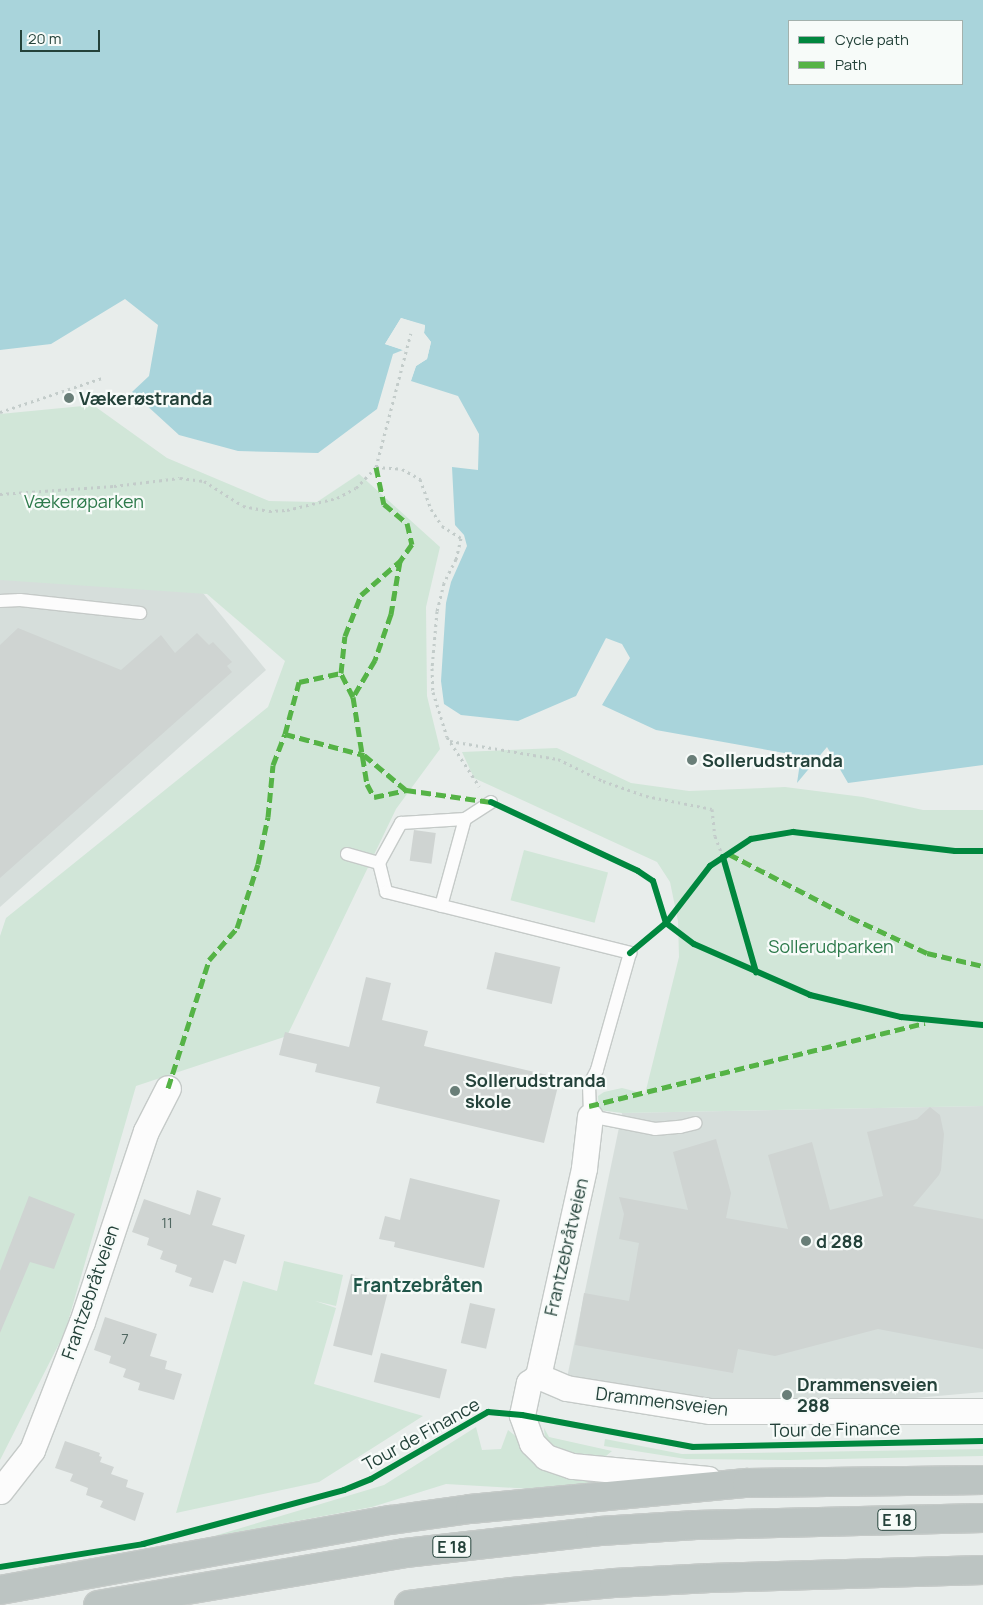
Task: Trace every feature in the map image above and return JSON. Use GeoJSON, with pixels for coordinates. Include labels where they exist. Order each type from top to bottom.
{"type":"FeatureCollection","features":[{"type":"Feature","properties":{"kind":"highway"},"geometry":{"type":"LineString","coordinates":[[0,1590],[391,1520],[547,1501],[747,1483],[983,1480]]}},
{"type":"Feature","properties":{"kind":"highway","name":"E 18"},"geometry":{"type":"LineString","coordinates":[[98,1605],[405,1553],[600,1531],[696,1525],[983,1518]]}},
{"type":"Feature","properties":{"kind":"highway"},"geometry":{"type":"LineString","coordinates":[[409,1605],[512,1592],[614,1583],[719,1577],[983,1570]]}},
{"type":"Feature","properties":{"kind":"street","name":"Frantzebråtveien"},"geometry":{"type":"LineString","coordinates":[[0,1491],[32,1450],[82,1322],[146,1131],[168,1088]]}},
{"type":"Feature","properties":{"kind":"street","name":"Frantzebråtveien"},"geometry":{"type":"LineString","coordinates":[[538,1376],[584,1168],[590,1116]]}},
{"type":"Feature","properties":{"kind":"street","name":"Drammensveien"},"geometry":{"type":"LineString","coordinates":[[538,1376],[566,1388],[710,1411],[983,1411]]}},
{"type":"Feature","properties":{"kind":"street"},"geometry":{"type":"LineString","coordinates":[[538,1376],[529,1383],[522,1415],[525,1429],[532,1443],[546,1456],[572,1466],[747,1483]]}},
{"type":"Feature","properties":{"kind":"lane"},"geometry":{"type":"LineString","coordinates":[[0,601],[20,600],[140,613]]}},
{"type":"Feature","properties":{"kind":"lane"},"geometry":{"type":"LineString","coordinates":[[491,802],[465,819],[401,823],[379,863],[386,892],[630,952],[597,1070],[589,1085],[590,1116],[655,1129],[680,1127],[696,1123]]}},
{"type":"Feature","properties":{"kind":"lane"},"geometry":{"type":"LineString","coordinates":[[441,906],[465,819]]}},
{"type":"Feature","properties":{"kind":"lane"},"geometry":{"type":"LineString","coordinates":[[347,854],[379,863]]}},
{"type":"Feature","properties":{"kind":"path"},"geometry":{"type":"LineString","coordinates":[[0,494],[114,486],[180,478],[204,481],[243,506],[269,511],[287,510],[337,498],[356,488],[376,467],[411,333]]}},
{"type":"Feature","properties":{"kind":"path"},"geometry":{"type":"LineString","coordinates":[[0,412],[102,378]]}},
{"type":"Feature","properties":{"kind":"path"},"geometry":{"type":"LineString","coordinates":[[376,467],[402,469],[420,479],[432,509],[442,526],[461,538],[456,559],[444,583],[437,611],[432,692],[450,741],[491,802]]}},
{"type":"Feature","properties":{"kind":"path"},"geometry":{"type":"LineString","coordinates":[[450,741],[558,759],[604,781],[646,796],[712,809],[715,836],[726,856],[725,867]]}},
{"type":"Feature","properties":{"kind":"path"},"geometry":{"type":"LineString","coordinates":[[716,862],[726,856]]}},
{"type":"Feature","properties":{"kind":"shaded area"},"geometry":{"type":"Polygon","coordinates":[[[0,471],[167,549],[266,670],[0,907],[0,471]]]}},
{"type":"Feature","properties":{"kind":"shaded area"},"geometry":{"type":"Polygon","coordinates":[[[983,1106],[983,1392],[699,1417],[563,1397],[622,1113],[983,1106]]]}},
{"type":"Feature","properties":{"kind":"green space","name":"Vækerøparken"},"geometry":{"type":"Polygon","coordinates":[[[93,405],[167,458],[269,501],[317,502],[359,474],[440,547],[426,607],[427,696],[440,749],[396,809],[287,1036],[136,1086],[65,1332],[0,1460],[0,936],[6,918],[268,707],[285,661],[207,594],[0,580],[0,414],[93,405]]]}},
{"type":"Feature","properties":{"kind":"green space","name":"Sollerudparken"},"geometry":{"type":"Polygon","coordinates":[[[557,748],[631,783],[689,791],[785,787],[863,797],[923,810],[983,810],[983,1106],[622,1113],[599,1110],[598,1096],[604,1092],[622,1088],[645,1094],[679,957],[678,921],[670,882],[657,862],[474,778],[462,752],[557,748]]]}},
{"type":"Feature","properties":{"kind":"green space"},"geometry":{"type":"Polygon","coordinates":[[[524,850],[608,873],[595,923],[511,900],[524,850]]]}},
{"type":"Feature","properties":{"kind":"green space"},"geometry":{"type":"Polygon","coordinates":[[[284,1261],[343,1275],[336,1306],[315,1301],[336,1308],[314,1384],[423,1416],[319,1482],[176,1513],[243,1281],[277,1291],[284,1261]]]}},
{"type":"Feature","properties":{"kind":"green space"},"geometry":{"type":"Polygon","coordinates":[[[476,1427],[482,1450],[501,1449],[508,1430],[563,1474],[669,1482],[550,1490],[446,1484],[372,1507],[211,1537],[384,1485],[476,1427]]]}},
{"type":"Feature","properties":{"kind":"green space"},"geometry":{"type":"Polygon","coordinates":[[[544,1428],[549,1437],[612,1451],[606,1456],[589,1458],[565,1454],[545,1440],[544,1428]]]}},
{"type":"Feature","properties":{"kind":"green space"},"geometry":{"type":"Polygon","coordinates":[[[605,1439],[682,1454],[983,1449],[983,1456],[789,1460],[686,1459],[604,1446],[605,1439]]]}},
{"type":"Feature","properties":{"kind":"water"},"geometry":{"type":"Polygon","coordinates":[[[0,0],[983,0],[983,765],[848,783],[827,747],[797,783],[801,756],[656,730],[602,705],[630,658],[622,644],[606,638],[576,696],[518,721],[461,715],[444,704],[441,681],[446,603],[451,582],[467,546],[464,535],[455,525],[452,467],[478,470],[479,434],[458,396],[411,381],[416,366],[427,359],[431,342],[424,333],[425,325],[401,318],[385,344],[403,350],[393,354],[377,409],[318,453],[238,451],[179,435],[132,392],[149,376],[158,325],[125,299],[51,344],[0,350],[0,0]]]}},
{"type":"Feature","properties":{"kind":"pier"},"geometry":{"type":"Polygon","coordinates":[[[401,318],[425,326],[424,333],[431,342],[427,359],[416,366],[410,383],[409,380],[414,365],[425,358],[429,343],[421,334],[422,327],[402,321],[389,343],[404,348],[405,351],[402,353],[403,350],[385,344],[401,318]]]}},
{"type":"Feature","properties":{"kind":"building"},"geometry":{"type":"Polygon","coordinates":[[[18,628],[121,670],[161,635],[175,653],[197,633],[209,645],[213,642],[232,662],[227,666],[232,672],[0,878],[0,645],[18,628]]]}},
{"type":"Feature","properties":{"kind":"building"},"geometry":{"type":"Polygon","coordinates":[[[414,830],[436,833],[431,864],[410,861],[414,830]]]}},
{"type":"Feature","properties":{"kind":"building"},"geometry":{"type":"Polygon","coordinates":[[[495,952],[560,967],[552,1004],[486,989],[495,952]]]}},
{"type":"Feature","properties":{"kind":"building"},"geometry":{"type":"Polygon","coordinates":[[[366,977],[391,983],[382,1020],[428,1031],[424,1046],[560,1078],[544,1143],[376,1103],[380,1087],[315,1072],[317,1064],[279,1055],[285,1032],[349,1047],[366,977]]]}},
{"type":"Feature","properties":{"kind":"building","name":"d 288"},"geometry":{"type":"Polygon","coordinates":[[[930,1107],[940,1115],[944,1134],[941,1170],[913,1206],[983,1219],[983,1349],[878,1329],[775,1356],[738,1349],[733,1373],[575,1345],[584,1293],[629,1301],[639,1243],[619,1239],[624,1214],[619,1197],[688,1210],[673,1152],[716,1139],[731,1193],[726,1218],[788,1229],[768,1155],[812,1142],[830,1210],[883,1196],[867,1132],[917,1119],[930,1107]]]}},
{"type":"Feature","properties":{"kind":"building"},"geometry":{"type":"Polygon","coordinates":[[[410,1178],[500,1200],[484,1268],[394,1247],[395,1242],[379,1239],[385,1216],[400,1220],[410,1178]]]}},
{"type":"Feature","properties":{"kind":"building"},"geometry":{"type":"Polygon","coordinates":[[[197,1190],[221,1198],[212,1225],[245,1235],[236,1264],[224,1260],[213,1293],[189,1286],[192,1278],[175,1272],[177,1265],[160,1259],[163,1251],[147,1245],[149,1238],[132,1232],[144,1199],[190,1215],[197,1190]]]}},
{"type":"Feature","properties":{"kind":"building"},"geometry":{"type":"Polygon","coordinates":[[[29,1196],[75,1214],[54,1269],[30,1262],[0,1333],[0,1271],[29,1196]]]}},
{"type":"Feature","properties":{"kind":"building"},"geometry":{"type":"Polygon","coordinates":[[[351,1274],[390,1284],[372,1355],[333,1346],[351,1274]]]}},
{"type":"Feature","properties":{"kind":"building"},"geometry":{"type":"Polygon","coordinates":[[[470,1303],[495,1309],[486,1349],[461,1343],[470,1303]]]}},
{"type":"Feature","properties":{"kind":"building"},"geometry":{"type":"Polygon","coordinates":[[[105,1317],[157,1334],[150,1356],[167,1361],[165,1369],[182,1374],[174,1400],[138,1390],[140,1383],[123,1377],[126,1369],[109,1363],[111,1356],[94,1350],[105,1317]]]}},
{"type":"Feature","properties":{"kind":"building"},"geometry":{"type":"Polygon","coordinates":[[[381,1353],[447,1369],[440,1399],[374,1382],[381,1353]]]}},
{"type":"Feature","properties":{"kind":"building"},"geometry":{"type":"Polygon","coordinates":[[[65,1441],[100,1453],[99,1456],[102,1457],[100,1462],[114,1467],[111,1474],[128,1480],[126,1487],[144,1493],[135,1521],[100,1507],[103,1501],[86,1495],[88,1488],[70,1481],[73,1474],[55,1468],[65,1441]]]}},
{"type":"Feature","properties":{"kind":"marked path"},"geometry":{"type":"LineString","coordinates":[[376,467],[384,504],[407,523],[412,544],[400,561],[391,614],[375,660],[353,697],[367,784],[374,797],[406,790],[491,802]]}},
{"type":"Feature","properties":{"kind":"marked path"},"geometry":{"type":"LineString","coordinates":[[353,697],[341,673],[345,636],[361,595],[400,561]]}},
{"type":"Feature","properties":{"kind":"marked path"},"geometry":{"type":"LineString","coordinates":[[168,1088],[209,960],[237,928],[258,864],[268,817],[273,765],[285,734],[299,682],[341,673]]}},
{"type":"Feature","properties":{"kind":"marked path"},"geometry":{"type":"LineString","coordinates":[[285,734],[364,755],[406,790]]}},
{"type":"Feature","properties":{"kind":"marked path"},"geometry":{"type":"LineString","coordinates":[[729,854],[850,917],[927,953],[983,966]]}},
{"type":"Feature","properties":{"kind":"marked path"},"geometry":{"type":"LineString","coordinates":[[589,1106],[925,1023]]}},
{"type":"Feature","properties":{"kind":"cycle path"},"geometry":{"type":"LineString","coordinates":[[491,802],[638,871],[653,881],[666,923],[694,944],[810,995],[901,1017],[983,1025]]}},
{"type":"Feature","properties":{"kind":"cycle path"},"geometry":{"type":"LineString","coordinates":[[630,953],[666,923],[710,866],[751,839],[793,832],[955,851],[983,851]]}},
{"type":"Feature","properties":{"kind":"cycle path"},"geometry":{"type":"LineString","coordinates":[[723,857],[756,972]]}},
{"type":"Feature","properties":{"kind":"cycle path","name":"Tour de Finance"},"geometry":{"type":"LineString","coordinates":[[0,1567],[143,1544],[344,1490],[371,1479],[488,1412],[522,1415],[693,1447],[983,1441]]}},
{"type":"Feature","properties":{"kind":"place","name":"Vækerøstranda"},"geometry":{"type":"Point","coordinates":[69,398]}},
{"type":"Feature","properties":{"kind":"place","name":"Sollerudstranda"},"geometry":{"type":"Point","coordinates":[692,760]}},
{"type":"Feature","properties":{"kind":"place","name":"Sollerudstranda skole"},"geometry":{"type":"Point","coordinates":[455,1091]}},
{"type":"Feature","properties":{"kind":"place","name":"d 288"},"geometry":{"type":"Point","coordinates":[806,1241]}},
{"type":"Feature","properties":{"kind":"place","name":"Drammensveien 288"},"geometry":{"type":"Point","coordinates":[787,1395]}},
{"type":"Feature","properties":{"kind":"district","name":"Frantzebråten"},"geometry":{"type":"Point","coordinates":[418,1286]}}]}
